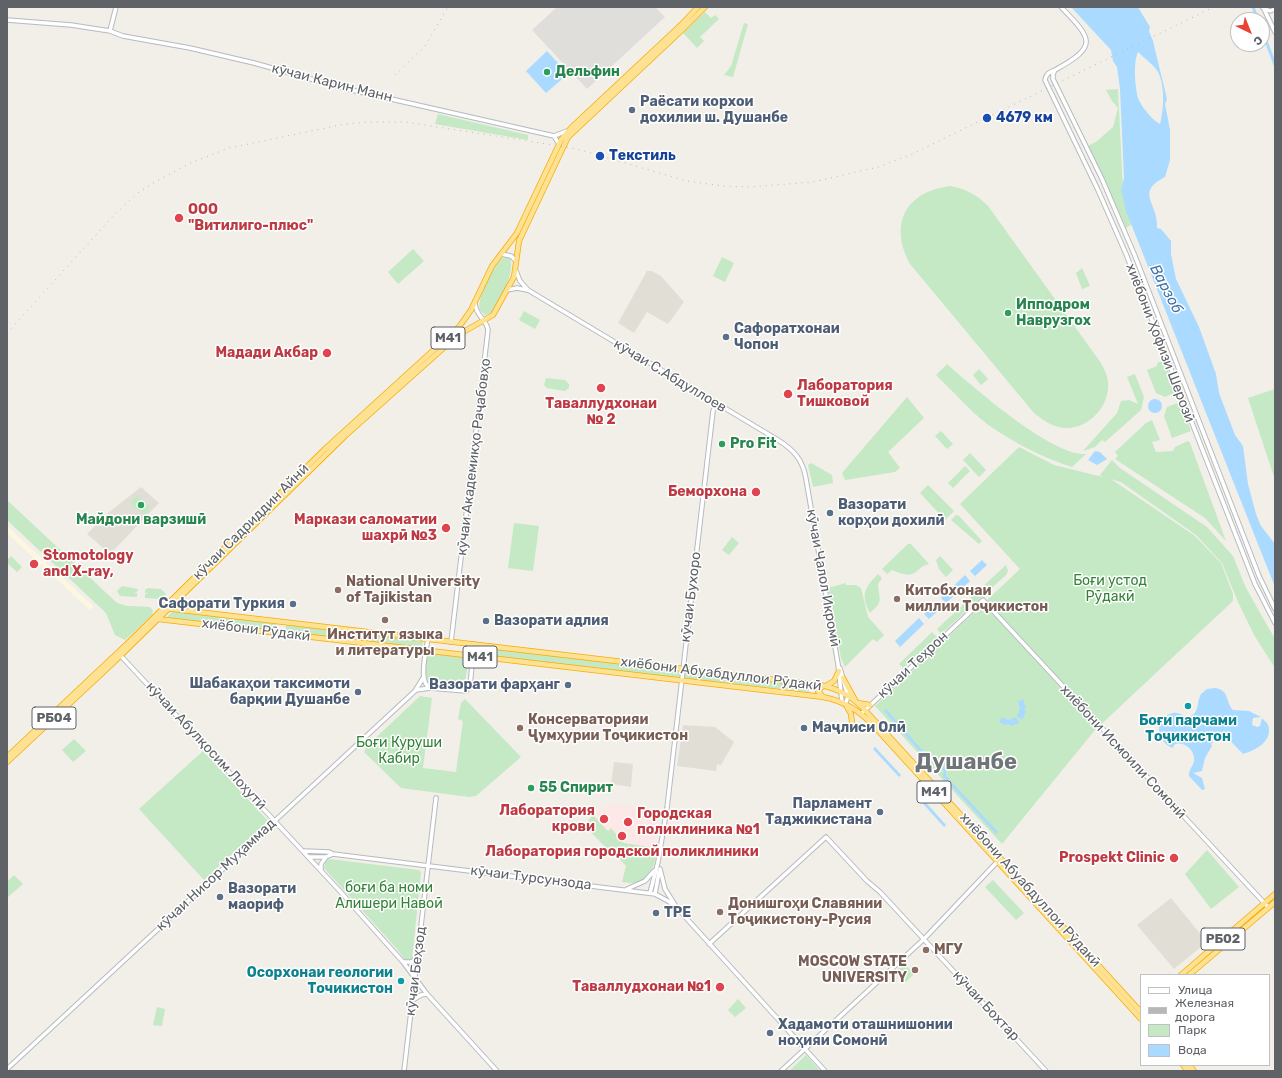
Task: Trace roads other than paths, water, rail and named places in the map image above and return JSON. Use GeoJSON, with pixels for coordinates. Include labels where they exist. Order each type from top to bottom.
{"type":"FeatureCollection","features":[{"type":"Feature","properties":{"kind":"highway","name":"кӯчаи Садриддин Айнӣ"},"geometry":{"type":"LineString","coordinates":[[7,762],[99,674],[319,454],[457,329],[466,319],[492,266],[516,236],[559,144],[571,128],[681,25],[703,8]]}},
{"type":"Feature","properties":{"kind":"highway"},"geometry":{"type":"LineString","coordinates":[[516,271],[519,241],[570,135],[703,8]]}},
{"type":"Feature","properties":{"kind":"highway","name":"кӯчаи Садриддин Айнӣ"},"geometry":{"type":"LineString","coordinates":[[119,654],[170,608],[320,459],[460,333],[484,321],[495,313],[516,271]]}},
{"type":"Feature","properties":{"kind":"highway","name":"хиёбони Абуабдуллои Рӯдакӣ"},"geometry":{"type":"LineString","coordinates":[[164,608],[825,686],[841,692],[856,702],[863,712],[1140,1013]]}},
{"type":"Feature","properties":{"kind":"highway","name":"хиёбони Рӯдакӣ"},"geometry":{"type":"LineString","coordinates":[[158,619],[823,697],[843,703],[863,712],[870,722]]}},
{"type":"Feature","properties":{"kind":"highway"},"geometry":{"type":"LineString","coordinates":[[823,697],[818,691],[834,681],[839,671]]}},
{"type":"Feature","properties":{"kind":"highway","name":"кӯчаи Садриддин Айнӣ"},"geometry":{"type":"LineString","coordinates":[[7,757],[99,674]]}},
{"type":"Feature","properties":{"kind":"highway"},"geometry":{"type":"LineString","coordinates":[[843,678],[856,702],[870,705]]}},
{"type":"Feature","properties":{"kind":"highway"},"geometry":{"type":"LineString","coordinates":[[843,703],[852,714],[852,723]]}},
{"type":"Feature","properties":{"kind":"highway","name":"хиёбони Абуабдуллои Рӯдакӣ"},"geometry":{"type":"LineString","coordinates":[[870,722],[1132,1008],[1140,1013]]}},
{"type":"Feature","properties":{"kind":"highway","name":"РБ02"},"geometry":{"type":"LineString","coordinates":[[1182,974],[1275,894]]}},
{"type":"Feature","properties":{"kind":"highway","name":"РБ02"},"geometry":{"type":"LineString","coordinates":[[1190,974],[1275,902]]}},
{"type":"Feature","properties":{"kind":"street"},"geometry":{"type":"LineString","coordinates":[[110,31],[116,7]]}},
{"type":"Feature","properties":{"kind":"street","name":"хиёбони Ҳофизи Шерозӣ"},"geometry":{"type":"LineString","coordinates":[[1061,7],[1083,32],[1087,45],[1082,52],[1047,74],[1046,80],[1126,254],[1255,584],[1275,623]]}},
{"type":"Feature","properties":{"kind":"street"},"geometry":{"type":"LineString","coordinates":[[1263,8],[1270,11],[1275,9]]}},
{"type":"Feature","properties":{"kind":"street"},"geometry":{"type":"LineString","coordinates":[[1263,8],[1275,32]]}},
{"type":"Feature","properties":{"kind":"street","name":"кӯчаи Карин Манн"},"geometry":{"type":"LineString","coordinates":[[7,20],[71,25],[110,31],[123,36],[190,48],[254,63],[347,89],[554,136]]}},
{"type":"Feature","properties":{"kind":"street","name":"хиёбони Ҳофизи Шерозӣ"},"geometry":{"type":"LineString","coordinates":[[1056,69],[1053,73],[1054,79],[1088,150],[1135,256],[1262,583],[1275,609]]}},
{"type":"Feature","properties":{"kind":"street"},"geometry":{"type":"LineString","coordinates":[[559,144],[554,136],[564,133],[571,128]]}},
{"type":"Feature","properties":{"kind":"street"},"geometry":{"type":"LineString","coordinates":[[1081,154],[1088,150]]}},
{"type":"Feature","properties":{"kind":"street"},"geometry":{"type":"LineString","coordinates":[[501,254],[511,256],[516,262]]}},
{"type":"Feature","properties":{"kind":"street","name":"кӯчаи С.Абдуллоев"},"geometry":{"type":"LineString","coordinates":[[516,271],[520,281],[528,290],[794,452],[803,466],[809,492]]}},
{"type":"Feature","properties":{"kind":"street"},"geometry":{"type":"LineString","coordinates":[[507,290],[517,288],[528,290]]}},
{"type":"Feature","properties":{"kind":"street"},"geometry":{"type":"LineString","coordinates":[[474,302],[476,312],[484,321]]}},
{"type":"Feature","properties":{"kind":"street","name":"кӯчаи Академикҳо Раҷабовҳо"},"geometry":{"type":"LineString","coordinates":[[451,642],[488,330],[484,321]]}},
{"type":"Feature","properties":{"kind":"street","name":"кӯчаи Бухоро"},"geometry":{"type":"LineString","coordinates":[[655,894],[658,862],[667,808],[709,440],[713,411],[716,404]]}},
{"type":"Feature","properties":{"kind":"street","name":"кӯчаи Ҷалол Икромӣ"},"geometry":{"type":"LineString","coordinates":[[809,492],[838,664]]}},
{"type":"Feature","properties":{"kind":"street"},"geometry":{"type":"LineString","coordinates":[[1220,496],[1227,493]]}},
{"type":"Feature","properties":{"kind":"street","name":"кӯчаи Теҳрон"},"geometry":{"type":"LineString","coordinates":[[863,712],[983,600]]}},
{"type":"Feature","properties":{"kind":"street","name":"хиёбони Исмоили Сомонӣ"},"geometry":{"type":"LineString","coordinates":[[983,600],[1268,908]]}},
{"type":"Feature","properties":{"kind":"street","name":"кӯчаи Нисор Муҳаммад"},"geometry":{"type":"LineString","coordinates":[[7,1069],[415,690],[423,678],[428,639]]}},
{"type":"Feature","properties":{"kind":"street"},"geometry":{"type":"LineString","coordinates":[[415,690],[430,688],[466,691],[470,686],[474,644]]}},
{"type":"Feature","properties":{"kind":"street","name":"кӯчаи Абулқосим Лоҳутӣ"},"geometry":{"type":"LineString","coordinates":[[119,654],[304,851],[403,962],[414,979],[427,994],[497,1071]]}},
{"type":"Feature","properties":{"kind":"street"},"geometry":{"type":"LineString","coordinates":[[838,664],[843,703]]}},
{"type":"Feature","properties":{"kind":"street"},"geometry":{"type":"LineString","coordinates":[[838,664],[847,695],[847,700],[843,703]]}},
{"type":"Feature","properties":{"kind":"street"},"geometry":{"type":"LineString","coordinates":[[423,678],[425,685],[430,688]]}},
{"type":"Feature","properties":{"kind":"street","name":"кӯчаи Беҳзод"},"geometry":{"type":"LineString","coordinates":[[404,1071],[436,798]]}},
{"type":"Feature","properties":{"kind":"street","name":"кӯчаи Бохтар"},"geometry":{"type":"LineString","coordinates":[[709,944],[826,837],[924,939],[1046,1071]]}},
{"type":"Feature","properties":{"kind":"street","name":"кӯчаи Турсунзода"},"geometry":{"type":"LineString","coordinates":[[304,851],[330,852],[333,854],[625,889],[655,894],[668,901],[678,909],[804,1049]]}},
{"type":"Feature","properties":{"kind":"street"},"geometry":{"type":"LineString","coordinates":[[308,857],[326,857],[333,854]]}},
{"type":"Feature","properties":{"kind":"street"},"geometry":{"type":"LineString","coordinates":[[321,870],[321,864],[326,857]]}},
{"type":"Feature","properties":{"kind":"street"},"geometry":{"type":"LineString","coordinates":[[781,1071],[924,939],[998,861]]}},
{"type":"Feature","properties":{"kind":"street"},"geometry":{"type":"LineString","coordinates":[[625,889],[645,881],[658,868],[665,888],[678,909]]}},
{"type":"Feature","properties":{"kind":"street","name":"кӯчаи Бухоро"},"geometry":{"type":"LineString","coordinates":[[650,893],[658,868]]}},
{"type":"Feature","properties":{"kind":"street"},"geometry":{"type":"LineString","coordinates":[[403,962],[412,962],[417,957]]}},
{"type":"Feature","properties":{"kind":"street"},"geometry":{"type":"LineString","coordinates":[[413,1000],[421,995],[427,994]]}},
{"type":"Feature","properties":{"kind":"street"},"geometry":{"type":"LineString","coordinates":[[804,1049],[824,1071]]}},
{"type":"Feature","properties":{"kind":"water","name":"Варзоб"},"geometry":{"type":"Polygon","coordinates":[[[1071,7],[1138,7],[1150,27],[1149,31],[1153,41],[1167,99],[1165,104],[1170,130],[1170,160],[1165,177],[1151,188],[1149,194],[1150,199],[1157,219],[1157,228],[1161,229],[1171,241],[1171,254],[1176,279],[1199,327],[1216,374],[1219,393],[1235,435],[1243,446],[1248,484],[1256,514],[1261,526],[1275,544],[1275,587],[1126,211],[1121,189],[1124,178],[1120,89],[1117,67],[1113,61],[1111,50],[1071,7]],[[1138,52],[1135,62],[1135,81],[1138,98],[1147,112],[1160,124],[1163,90],[1160,77],[1154,67],[1138,52]]]}},
{"type":"Feature","properties":{"kind":"water","name":"Дельфин"},"geometry":{"type":"Polygon","coordinates":[[[547,51],[568,74],[546,93],[526,71],[547,51]]]}},
{"type":"Feature","properties":{"kind":"water"},"geometry":{"type":"Polygon","coordinates":[[[1155,399],[1160,401],[1162,406],[1160,411],[1155,413],[1150,411],[1148,406],[1150,401],[1155,399]]]}},
{"type":"Feature","properties":{"kind":"water"},"geometry":{"type":"Polygon","coordinates":[[[1095,451],[1100,452],[1107,459],[1097,465],[1088,460],[1095,451]]]}},
{"type":"Feature","properties":{"kind":"water"},"geometry":{"type":"Polygon","coordinates":[[[982,560],[987,565],[975,576],[970,571],[982,560]]]}},
{"type":"Feature","properties":{"kind":"water"},"geometry":{"type":"Polygon","coordinates":[[[965,575],[970,581],[946,603],[941,598],[965,575]]]}},
{"type":"Feature","properties":{"kind":"water"},"geometry":{"type":"Polygon","coordinates":[[[936,603],[941,608],[929,619],[924,614],[936,603]]]}},
{"type":"Feature","properties":{"kind":"water"},"geometry":{"type":"Polygon","coordinates":[[[919,618],[924,624],[900,647],[895,641],[919,618]]]}},
{"type":"Feature","properties":{"kind":"water"},"geometry":{"type":"Polygon","coordinates":[[[1215,688],[1223,691],[1233,710],[1249,711],[1261,717],[1253,718],[1252,725],[1257,727],[1260,726],[1262,718],[1268,724],[1269,731],[1266,740],[1262,744],[1257,748],[1243,754],[1223,733],[1221,735],[1218,732],[1211,739],[1213,742],[1211,744],[1212,746],[1205,758],[1202,771],[1193,773],[1202,778],[1205,789],[1202,790],[1189,776],[1194,763],[1192,751],[1187,746],[1180,744],[1174,745],[1173,748],[1167,745],[1163,741],[1159,730],[1162,719],[1167,715],[1177,713],[1188,717],[1192,716],[1196,711],[1201,694],[1207,689],[1215,688]]]}},
{"type":"Feature","properties":{"kind":"water"},"geometry":{"type":"Polygon","coordinates":[[[1023,699],[1026,708],[1024,709],[1026,712],[1022,720],[1017,716],[1020,709],[1018,702],[1023,699]]]}},
{"type":"Feature","properties":{"kind":"water"},"geometry":{"type":"Polygon","coordinates":[[[886,709],[923,751],[928,751],[935,758],[933,759],[928,754],[922,754],[884,711],[886,709]]]}},
{"type":"Feature","properties":{"kind":"water"},"geometry":{"type":"Polygon","coordinates":[[[1002,717],[1008,720],[1016,717],[1019,723],[1011,726],[1009,724],[1005,725],[999,722],[1002,717]]]}},
{"type":"Feature","properties":{"kind":"water"},"geometry":{"type":"Polygon","coordinates":[[[875,747],[901,775],[899,777],[873,749],[875,747]]]}},
{"type":"Feature","properties":{"kind":"water"},"geometry":{"type":"Polygon","coordinates":[[[940,763],[946,770],[946,776],[998,832],[996,834],[943,777],[944,771],[938,765],[940,763]]]}},
{"type":"Feature","properties":{"kind":"water"},"geometry":{"type":"Polygon","coordinates":[[[920,796],[946,825],[944,827],[918,798],[920,796]]]}},
{"type":"Feature","properties":{"kind":"waterway"},"geometry":{"type":"LineString","coordinates":[[1253,7],[1255,12]]}},
{"type":"Feature","properties":{"kind":"waterway"},"geometry":{"type":"LineString","coordinates":[[1270,52],[1275,65]]}},
{"type":"Feature","properties":{"kind":"railway"},"geometry":{"type":"LineString","coordinates":[[395,75],[425,46],[448,7]]}},
{"type":"Feature","properties":{"kind":"railway"},"geometry":{"type":"LineString","coordinates":[[7,333],[115,214],[139,192],[188,164],[229,148],[345,124],[405,122],[577,149],[687,181],[723,186],[749,187],[813,182],[878,167],[912,154],[1214,7]]}},
{"type":"Feature","properties":{"kind":"place","name":"Дельфин"},"geometry":{"type":"Point","coordinates":[547,72]}},
{"type":"Feature","properties":{"kind":"place","name":"Раёсати корхои дохилии ш. Душанбе"},"geometry":{"type":"Point","coordinates":[632,110]}},
{"type":"Feature","properties":{"kind":"place","name":"4679 км"},"geometry":{"type":"Point","coordinates":[987,118]}},
{"type":"Feature","properties":{"kind":"place","name":"Текстиль"},"geometry":{"type":"Point","coordinates":[600,156]}},
{"type":"Feature","properties":{"kind":"place","name":"ООО \"Витилиго-плюс\""},"geometry":{"type":"Point","coordinates":[179,218]}},
{"type":"Feature","properties":{"kind":"place","name":"Ипподром Наврузгох"},"geometry":{"type":"Point","coordinates":[1008,313]}},
{"type":"Feature","properties":{"kind":"place","name":"Сафоратхонаи Чопон"},"geometry":{"type":"Point","coordinates":[726,337]}},
{"type":"Feature","properties":{"kind":"place","name":"Мадади Акбар"},"geometry":{"type":"Point","coordinates":[327,353]}},
{"type":"Feature","properties":{"kind":"place","name":"Таваллудхонаи № 2"},"geometry":{"type":"Point","coordinates":[601,388]}},
{"type":"Feature","properties":{"kind":"place","name":"Лаборатория Тишковой"},"geometry":{"type":"Point","coordinates":[788,394]}},
{"type":"Feature","properties":{"kind":"place","name":"Pro Fit"},"geometry":{"type":"Point","coordinates":[722,444]}},
{"type":"Feature","properties":{"kind":"place","name":"Беморхона"},"geometry":{"type":"Point","coordinates":[756,492]}},
{"type":"Feature","properties":{"kind":"place","name":"Майдони варзишӣ"},"geometry":{"type":"Point","coordinates":[141,505]}},
{"type":"Feature","properties":{"kind":"place","name":"Вазорати корҳои дохилӣ"},"geometry":{"type":"Point","coordinates":[830,513]}},
{"type":"Feature","properties":{"kind":"place","name":"Маркази саломатии шахрӣ №3"},"geometry":{"type":"Point","coordinates":[446,528]}},
{"type":"Feature","properties":{"kind":"place","name":"Stomotology and X-ray,"},"geometry":{"type":"Point","coordinates":[34,564]}},
{"type":"Feature","properties":{"kind":"place","name":"National University of Tajikistan"},"geometry":{"type":"Point","coordinates":[338,590]}},
{"type":"Feature","properties":{"kind":"place","name":"Китобхонаи миллии Тоҷикистон"},"geometry":{"type":"Point","coordinates":[897,599]}},
{"type":"Feature","properties":{"kind":"place","name":"Сафорати Туркия"},"geometry":{"type":"Point","coordinates":[293,604]}},
{"type":"Feature","properties":{"kind":"place","name":"Институт языка и литературы"},"geometry":{"type":"Point","coordinates":[385,620]}},
{"type":"Feature","properties":{"kind":"place","name":"Вазорати адлия"},"geometry":{"type":"Point","coordinates":[486,621]}},
{"type":"Feature","properties":{"kind":"place","name":"Вазорати фарҳанг"},"geometry":{"type":"Point","coordinates":[568,685]}},
{"type":"Feature","properties":{"kind":"place","name":"Шабакаҳои таксимоти барқии Душанбе"},"geometry":{"type":"Point","coordinates":[358,692]}},
{"type":"Feature","properties":{"kind":"place","name":"Боғи парчами Тоҷикистон"},"geometry":{"type":"Point","coordinates":[1188,706]}},
{"type":"Feature","properties":{"kind":"place","name":"Консерваторияи Ҷумҳурии Тоҷикистон"},"geometry":{"type":"Point","coordinates":[520,728]}},
{"type":"Feature","properties":{"kind":"place","name":"Маҷлиси Олӣ"},"geometry":{"type":"Point","coordinates":[804,728]}},
{"type":"Feature","properties":{"kind":"place","name":"55 Спирит"},"geometry":{"type":"Point","coordinates":[531,788]}},
{"type":"Feature","properties":{"kind":"place","name":"Парламент Таджикистана"},"geometry":{"type":"Point","coordinates":[880,812]}},
{"type":"Feature","properties":{"kind":"place","name":"Лаборатория крови"},"geometry":{"type":"Point","coordinates":[604,819]}},
{"type":"Feature","properties":{"kind":"place","name":"Городская поликлиника №1"},"geometry":{"type":"Point","coordinates":[628,822]}},
{"type":"Feature","properties":{"kind":"place","name":"Лаборатория городской поликлиники"},"geometry":{"type":"Point","coordinates":[622,836]}},
{"type":"Feature","properties":{"kind":"place","name":"Prospekt Clinic"},"geometry":{"type":"Point","coordinates":[1174,858]}},
{"type":"Feature","properties":{"kind":"place","name":"Вазорати маориф"},"geometry":{"type":"Point","coordinates":[220,897]}},
{"type":"Feature","properties":{"kind":"place","name":"Донишгоҳи Славянии Тоҷикистону-Русия"},"geometry":{"type":"Point","coordinates":[720,912]}},
{"type":"Feature","properties":{"kind":"place","name":"TPE"},"geometry":{"type":"Point","coordinates":[656,913]}},
{"type":"Feature","properties":{"kind":"place","name":"МГУ"},"geometry":{"type":"Point","coordinates":[926,950]}},
{"type":"Feature","properties":{"kind":"place","name":"MOSCOW STATE UNIVERSITY"},"geometry":{"type":"Point","coordinates":[915,970]}},
{"type":"Feature","properties":{"kind":"place","name":"Осорхонаи геологии Точикистон"},"geometry":{"type":"Point","coordinates":[401,981]}},
{"type":"Feature","properties":{"kind":"place","name":"Таваллудхонаи №1"},"geometry":{"type":"Point","coordinates":[720,987]}},
{"type":"Feature","properties":{"kind":"place","name":"Хадамоти оташнишонии ноҳияи Сомонӣ"},"geometry":{"type":"Point","coordinates":[770,1033]}},
{"type":"Feature","properties":{"kind":"district","name":"Душанбе"},"geometry":{"type":"Point","coordinates":[966,763]}},
{"type":"Feature","properties":{"kind":"park label","name":"Боғи устод Рӯдакӣ"},"geometry":{"type":"Point","coordinates":[1110,590]}},
{"type":"Feature","properties":{"kind":"park label","name":"Боғи Куруши Кабир"},"geometry":{"type":"Point","coordinates":[399,752]}},
{"type":"Feature","properties":{"kind":"park label","name":"боғи ба номи Алишери Навоӣ"},"geometry":{"type":"Point","coordinates":[389,896]}}]}
